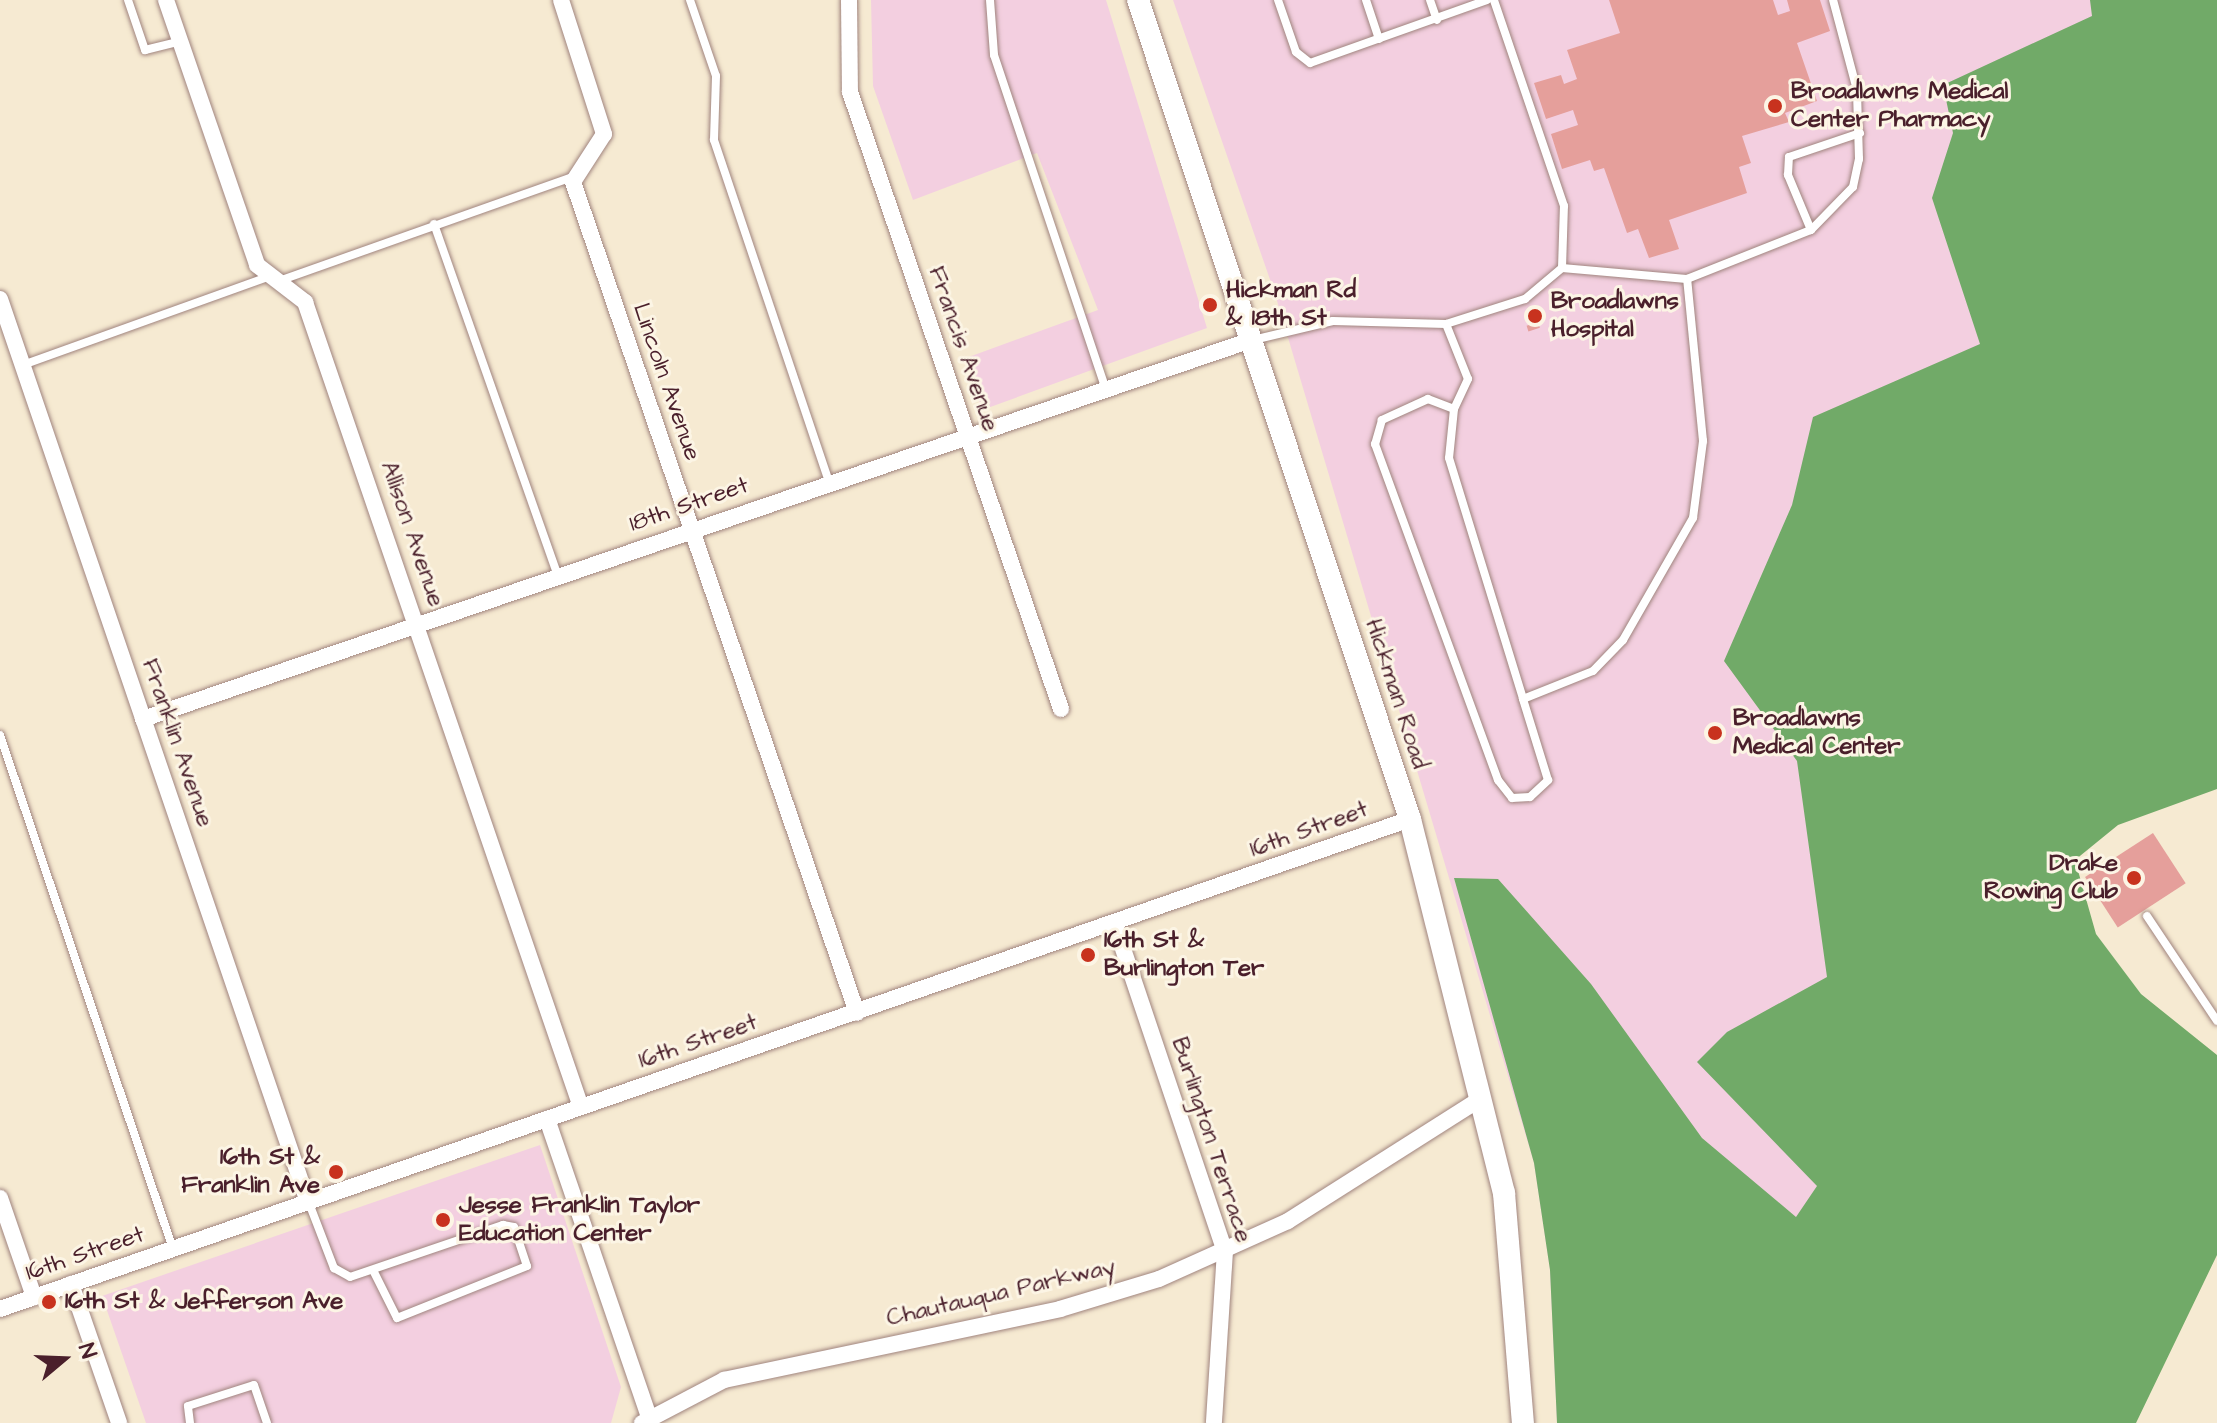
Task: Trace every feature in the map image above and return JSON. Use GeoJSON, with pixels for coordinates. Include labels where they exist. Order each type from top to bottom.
{"type":"FeatureCollection","features":[{"type":"Feature","properties":{"kind":"main road","name":"Hickman Road"},"geometry":{"type":"LineString","coordinates":[[1138,0],[1410,819],[1480,1099],[1515,1276],[1523,1423]]}},
{"type":"Feature","properties":{"kind":"street","name":"Allison Avenue"},"geometry":{"type":"LineString","coordinates":[[166,0],[257,265],[305,302],[581,1107]]}},
{"type":"Feature","properties":{"kind":"street"},"geometry":{"type":"LineString","coordinates":[[561,0],[604,134],[576,175]]}},
{"type":"Feature","properties":{"kind":"street","name":"Francis Avenue"},"geometry":{"type":"LineString","coordinates":[[849,0],[850,92],[1061,709]]}},
{"type":"Feature","properties":{"kind":"street","name":"Lincoln Avenue"},"geometry":{"type":"LineString","coordinates":[[576,175],[691,530],[857,1013]]}},
{"type":"Feature","properties":{"kind":"street","name":"Franklin Avenue"},"geometry":{"type":"LineString","coordinates":[[0,299],[308,1202]]}},
{"type":"Feature","properties":{"kind":"street","name":"18th Street"},"geometry":{"type":"LineString","coordinates":[[143,719],[1105,386],[1251,340]]}},
{"type":"Feature","properties":{"kind":"street","name":"16th Street"},"geometry":{"type":"LineString","coordinates":[[0,1309],[1115,925],[1410,819]]}},
{"type":"Feature","properties":{"kind":"street","name":"Burlington Terrace"},"geometry":{"type":"LineString","coordinates":[[1115,925],[1225,1251],[1214,1423]]}},
{"type":"Feature","properties":{"kind":"street","name":"Chautauqua Parkway"},"geometry":{"type":"LineString","coordinates":[[645,1420],[724,1380],[1060,1309],[1225,1251],[1312,1207],[1425,1127],[1480,1099]]}},
{"type":"Feature","properties":{"kind":"street"},"geometry":{"type":"LineString","coordinates":[[547,1119],[645,1420]]}},
{"type":"Feature","properties":{"kind":"street"},"geometry":{"type":"LineString","coordinates":[[0,1198],[34,1297]]}},
{"type":"Feature","properties":{"kind":"street"},"geometry":{"type":"LineString","coordinates":[[71,1284],[119,1423]]}},
{"type":"Feature","properties":{"kind":"lane"},"geometry":{"type":"LineString","coordinates":[[128,0],[145,50],[180,41]]}},
{"type":"Feature","properties":{"kind":"lane"},"geometry":{"type":"LineString","coordinates":[[690,0],[716,76],[714,140],[829,482]]}},
{"type":"Feature","properties":{"kind":"lane"},"geometry":{"type":"LineString","coordinates":[[990,0],[994,55],[1105,386]]}},
{"type":"Feature","properties":{"kind":"lane"},"geometry":{"type":"LineString","coordinates":[[1278,0],[1296,52],[1310,63],[1487,0]]}},
{"type":"Feature","properties":{"kind":"lane"},"geometry":{"type":"LineString","coordinates":[[1366,0],[1379,39]]}},
{"type":"Feature","properties":{"kind":"lane"},"geometry":{"type":"LineString","coordinates":[[1430,0],[1437,20]]}},
{"type":"Feature","properties":{"kind":"lane"},"geometry":{"type":"LineString","coordinates":[[1494,0],[1564,206],[1562,268]]}},
{"type":"Feature","properties":{"kind":"lane"},"geometry":{"type":"LineString","coordinates":[[1251,340],[1333,321],[1446,324],[1525,299],[1562,268],[1687,279],[1811,230],[1853,187],[1860,133],[1833,0]]}},
{"type":"Feature","properties":{"kind":"lane"},"geometry":{"type":"LineString","coordinates":[[1811,230],[1788,175],[1789,157],[1860,133]]}},
{"type":"Feature","properties":{"kind":"lane"},"geometry":{"type":"LineString","coordinates":[[22,365],[576,175]]}},
{"type":"Feature","properties":{"kind":"lane"},"geometry":{"type":"LineString","coordinates":[[434,224],[558,576]]}},
{"type":"Feature","properties":{"kind":"lane"},"geometry":{"type":"LineString","coordinates":[[1523,699],[1593,671],[1623,640],[1693,518],[1702,389],[1687,279]]}},
{"type":"Feature","properties":{"kind":"lane"},"geometry":{"type":"LineString","coordinates":[[1446,324],[1468,379],[1454,409],[1449,458],[1548,780],[1530,797],[1512,798],[1498,780],[1375,444],[1382,420],[1428,399],[1454,409]]}},
{"type":"Feature","properties":{"kind":"lane"},"geometry":{"type":"LineString","coordinates":[[0,735],[173,1249]]}},
{"type":"Feature","properties":{"kind":"lane"},"geometry":{"type":"LineString","coordinates":[[2147,916],[2217,1021]]}},
{"type":"Feature","properties":{"kind":"lane"},"geometry":{"type":"LineString","coordinates":[[308,1202],[334,1268],[350,1277],[374,1272],[503,1225],[514,1227],[527,1266],[397,1318],[374,1272]]}},
{"type":"Feature","properties":{"kind":"lane"},"geometry":{"type":"LineString","coordinates":[[190,1423],[188,1406],[254,1385],[267,1423]]}},
{"type":"Feature","properties":{"kind":"shaded area"},"geometry":{"type":"Polygon","coordinates":[[[871,0],[1106,0],[1207,328],[982,410],[966,358],[1098,310],[1037,153],[913,200],[873,86],[871,0]]]}},
{"type":"Feature","properties":{"kind":"shaded area","name":"Broadlawns Medical Center"},"geometry":{"type":"Polygon","coordinates":[[[1173,0],[2216,0],[1980,617],[2190,1230],[1557,1423],[1550,1270],[1534,1163],[1275,294],[1173,0]]]}},
{"type":"Feature","properties":{"kind":"shaded area","name":"Jesse Franklin Taylor Education Center"},"geometry":{"type":"Polygon","coordinates":[[[540,1145],[621,1387],[611,1423],[146,1423],[102,1296],[540,1145]]]}},
{"type":"Feature","properties":{"kind":"green space"},"geometry":{"type":"Polygon","coordinates":[[[2090,0],[2217,0],[2217,789],[2118,825],[2075,860],[2096,934],[2141,994],[2217,1055],[2217,1255],[2136,1423],[1557,1423],[1550,1270],[1534,1163],[1454,878],[1498,879],[1591,984],[1702,1138],[1796,1217],[1817,1186],[1697,1062],[1727,1032],[1827,977],[1797,761],[1724,661],[1792,505],[1813,417],[1980,344],[1932,198],[1953,133],[1943,85],[2092,16],[2090,0]]]}},
{"type":"Feature","properties":{"kind":"building"},"geometry":{"type":"Polygon","coordinates":[[[1609,0],[1773,0],[1778,15],[1790,11],[1787,0],[1820,0],[1830,31],[1797,43],[1817,101],[1785,113],[1789,122],[1742,136],[1751,163],[1739,167],[1747,193],[1669,220],[1679,249],[1649,258],[1638,229],[1627,233],[1604,168],[1594,171],[1590,160],[1562,169],[1551,134],[1578,125],[1573,110],[1546,119],[1534,83],[1561,75],[1564,84],[1577,79],[1567,50],[1620,33],[1609,0]]]}},
{"type":"Feature","properties":{"kind":"building"},"geometry":{"type":"Polygon","coordinates":[[[1538,322],[1540,328],[1528,331],[1527,326],[1538,322]]]}},
{"type":"Feature","properties":{"kind":"building","name":"Drake Rowing Club"},"geometry":{"type":"Polygon","coordinates":[[[2153,833],[2186,883],[2118,927],[2085,877],[2153,833]]]}},
{"type":"Feature","properties":{"kind":"place","name":"Broadlawns Medical Center Pharmacy"},"geometry":{"type":"Point","coordinates":[1775,106]}},
{"type":"Feature","properties":{"kind":"place","name":"Hickman Rd & 18th St"},"geometry":{"type":"Point","coordinates":[1210,305]}},
{"type":"Feature","properties":{"kind":"place","name":"Broadlawns Hospital"},"geometry":{"type":"Point","coordinates":[1535,316]}},
{"type":"Feature","properties":{"kind":"place","name":"Broadlawns Medical Center"},"geometry":{"type":"Point","coordinates":[1715,733]}},
{"type":"Feature","properties":{"kind":"place","name":"Drake Rowing Club"},"geometry":{"type":"Point","coordinates":[2134,878]}},
{"type":"Feature","properties":{"kind":"place","name":"16th St & Burlington Ter"},"geometry":{"type":"Point","coordinates":[1088,955]}},
{"type":"Feature","properties":{"kind":"place","name":"16th St & Franklin Ave"},"geometry":{"type":"Point","coordinates":[336,1172]}},
{"type":"Feature","properties":{"kind":"place","name":"Jesse Franklin Taylor Education Center"},"geometry":{"type":"Point","coordinates":[443,1220]}},
{"type":"Feature","properties":{"kind":"place","name":"16th St & Jefferson Ave"},"geometry":{"type":"Point","coordinates":[49,1302]}}]}
